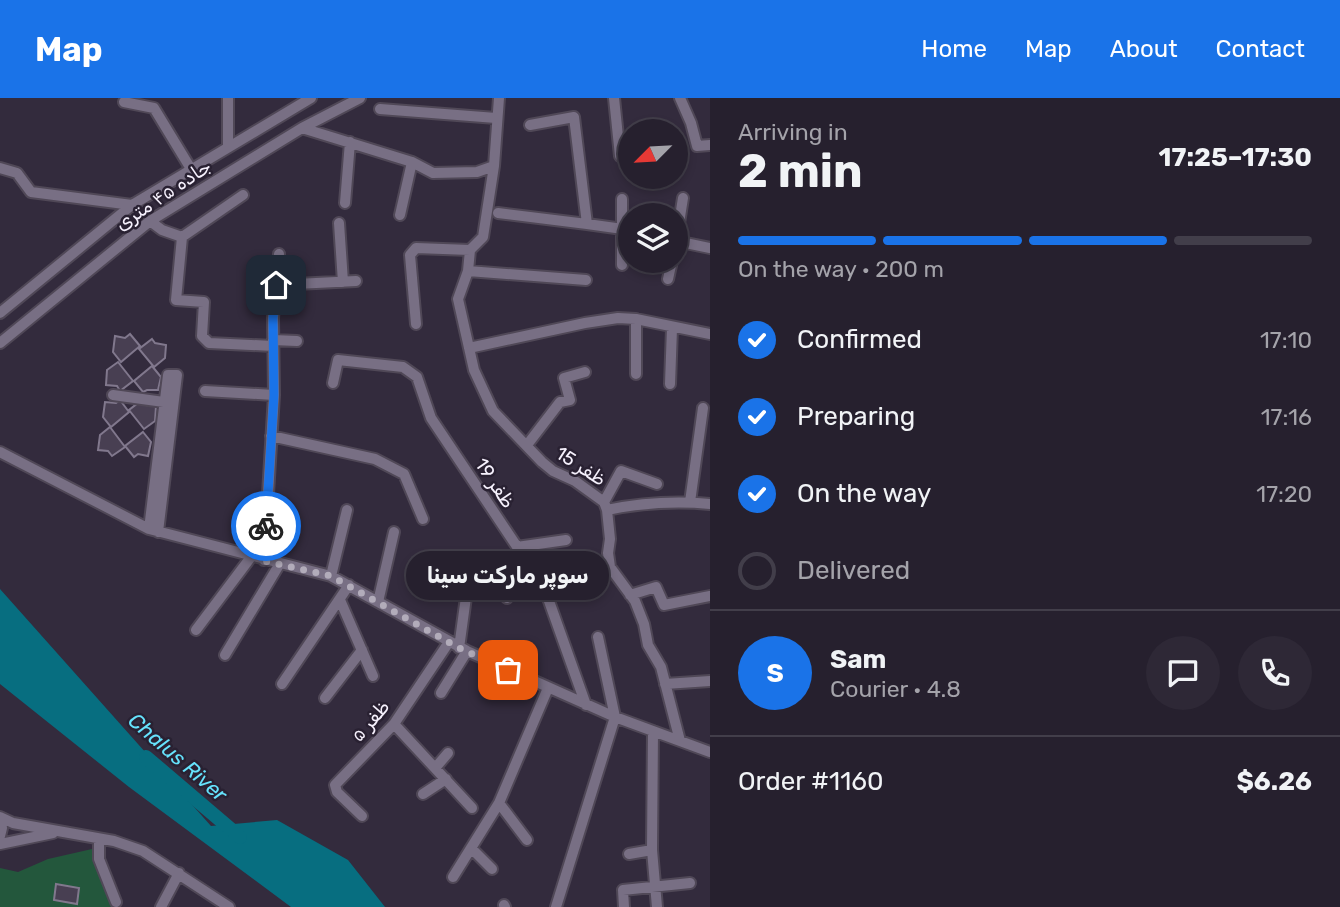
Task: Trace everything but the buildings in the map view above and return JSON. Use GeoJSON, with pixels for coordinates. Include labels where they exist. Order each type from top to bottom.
{"type":"FeatureCollection","features":[{"type":"Feature","properties":{"kind":"street"},"geometry":{"type":"LineString","coordinates":[[228,98],[229,147]]}},
{"type":"Feature","properties":{"kind":"street","name":"جاده ۴۵ متری"},"geometry":{"type":"LineString","coordinates":[[0,313],[132,205],[311,98]]}},
{"type":"Feature","properties":{"kind":"street","name":"جاده ۴۵ متری"},"geometry":{"type":"LineString","coordinates":[[0,343],[150,221],[302,128],[360,98]]}},
{"type":"Feature","properties":{"kind":"street"},"geometry":{"type":"LineString","coordinates":[[416,324],[410,255],[416,248],[470,250],[483,237],[494,166],[499,98]]}},
{"type":"Feature","properties":{"kind":"street"},"geometry":{"type":"LineString","coordinates":[[614,98],[618,137]]}},
{"type":"Feature","properties":{"kind":"street"},"geometry":{"type":"LineString","coordinates":[[680,98],[697,146],[710,145]]}},
{"type":"Feature","properties":{"kind":"street"},"geometry":{"type":"LineString","coordinates":[[124,102],[155,108],[191,169]]}},
{"type":"Feature","properties":{"kind":"street"},"geometry":{"type":"LineString","coordinates":[[380,109],[496,118]]}},
{"type":"Feature","properties":{"kind":"street"},"geometry":{"type":"LineString","coordinates":[[530,125],[574,117],[587,224]]}},
{"type":"Feature","properties":{"kind":"street"},"geometry":{"type":"LineString","coordinates":[[302,128],[412,162],[433,173],[477,172],[494,166]]}},
{"type":"Feature","properties":{"kind":"street"},"geometry":{"type":"LineString","coordinates":[[345,202],[350,142]]}},
{"type":"Feature","properties":{"kind":"street"},"geometry":{"type":"LineString","coordinates":[[400,215],[412,162]]}},
{"type":"Feature","properties":{"kind":"street"},"geometry":{"type":"LineString","coordinates":[[0,168],[17,173],[31,192],[132,205]]}},
{"type":"Feature","properties":{"kind":"street"},"geometry":{"type":"LineString","coordinates":[[182,237],[243,195]]}},
{"type":"Feature","properties":{"kind":"street"},"geometry":{"type":"LineString","coordinates":[[682,203],[683,198]]}},
{"type":"Feature","properties":{"kind":"street"},"geometry":{"type":"LineString","coordinates":[[622,199],[623,203]]}},
{"type":"Feature","properties":{"kind":"street"},"geometry":{"type":"LineString","coordinates":[[498,213],[618,229]]}},
{"type":"Feature","properties":{"kind":"street"},"geometry":{"type":"LineString","coordinates":[[150,221],[162,230],[182,237]]}},
{"type":"Feature","properties":{"kind":"street"},"geometry":{"type":"LineString","coordinates":[[339,223],[343,282]]}},
{"type":"Feature","properties":{"kind":"street"},"geometry":{"type":"LineString","coordinates":[[182,237],[176,300],[204,302],[202,336],[209,343],[297,341]]}},
{"type":"Feature","properties":{"kind":"street"},"geometry":{"type":"LineString","coordinates":[[688,243],[710,248]]}},
{"type":"Feature","properties":{"kind":"street","name":"ظفر 15"},"geometry":{"type":"LineString","coordinates":[[470,250],[468,271],[458,299],[474,370],[493,411],[553,471],[575,481],[606,506],[610,567],[630,594],[644,624],[648,645],[662,667],[680,741]]}},
{"type":"Feature","properties":{"kind":"street"},"geometry":{"type":"LineString","coordinates":[[264,561],[279,254]]}},
{"type":"Feature","properties":{"kind":"street"},"geometry":{"type":"LineString","coordinates":[[468,271],[586,280]]}},
{"type":"Feature","properties":{"kind":"street"},"geometry":{"type":"LineString","coordinates":[[668,279],[669,273]]}},
{"type":"Feature","properties":{"kind":"street"},"geometry":{"type":"LineString","coordinates":[[276,285],[356,281]]}},
{"type":"Feature","properties":{"kind":"street"},"geometry":{"type":"LineString","coordinates":[[469,348],[618,318],[710,334]]}},
{"type":"Feature","properties":{"kind":"street"},"geometry":{"type":"LineString","coordinates":[[636,320],[636,374]]}},
{"type":"Feature","properties":{"kind":"street"},"geometry":{"type":"LineString","coordinates":[[670,384],[671,328]]}},
{"type":"Feature","properties":{"kind":"street","name":"ظفر 19"},"geometry":{"type":"LineString","coordinates":[[333,383],[338,360],[403,367],[417,377],[431,418],[544,587],[586,705]]}},
{"type":"Feature","properties":{"kind":"street"},"geometry":{"type":"LineString","coordinates":[[527,445],[560,402],[570,400],[564,378],[585,372]]}},
{"type":"Feature","properties":{"kind":"street"},"geometry":{"type":"LineString","coordinates":[[205,391],[274,395]]}},
{"type":"Feature","properties":{"kind":"street"},"geometry":{"type":"LineString","coordinates":[[113,395],[169,402],[153,531]]}},
{"type":"Feature","properties":{"kind":"street"},"geometry":{"type":"LineString","coordinates":[[690,502],[703,408]]}},
{"type":"Feature","properties":{"kind":"street"},"geometry":{"type":"LineString","coordinates":[[271,436],[375,459],[404,474],[424,519]]}},
{"type":"Feature","properties":{"kind":"street"},"geometry":{"type":"LineString","coordinates":[[0,453],[153,531],[331,576],[463,650],[615,717],[710,752]]}},
{"type":"Feature","properties":{"kind":"street"},"geometry":{"type":"LineString","coordinates":[[657,484],[621,471],[606,506],[690,502],[710,504]]}},
{"type":"Feature","properties":{"kind":"street"},"geometry":{"type":"LineString","coordinates":[[331,576],[347,510]]}},
{"type":"Feature","properties":{"kind":"street"},"geometry":{"type":"LineString","coordinates":[[378,601],[394,533]]}},
{"type":"Feature","properties":{"kind":"street"},"geometry":{"type":"LineString","coordinates":[[517,547],[566,540]]}},
{"type":"Feature","properties":{"kind":"street"},"geometry":{"type":"LineString","coordinates":[[196,630],[251,557]]}},
{"type":"Feature","properties":{"kind":"street"},"geometry":{"type":"LineString","coordinates":[[225,655],[279,565]]}},
{"type":"Feature","properties":{"kind":"street"},"geometry":{"type":"LineString","coordinates":[[441,693],[463,650],[470,568]]}},
{"type":"Feature","properties":{"kind":"street"},"geometry":{"type":"LineString","coordinates":[[507,598],[505,587],[536,575]]}},
{"type":"Feature","properties":{"kind":"street"},"geometry":{"type":"LineString","coordinates":[[544,587],[588,577]]}},
{"type":"Feature","properties":{"kind":"street"},"geometry":{"type":"LineString","coordinates":[[282,684],[349,585]]}},
{"type":"Feature","properties":{"kind":"street"},"geometry":{"type":"LineString","coordinates":[[630,594],[656,587],[664,605],[709,600]]}},
{"type":"Feature","properties":{"kind":"street"},"geometry":{"type":"LineString","coordinates":[[340,600],[373,676]]}},
{"type":"Feature","properties":{"kind":"street"},"geometry":{"type":"LineString","coordinates":[[556,907],[615,717],[598,637]]}},
{"type":"Feature","properties":{"kind":"street","name":"ظفر ۵"},"geometry":{"type":"LineString","coordinates":[[362,816],[337,792],[335,785],[394,724],[449,642]]}},
{"type":"Feature","properties":{"kind":"street"},"geometry":{"type":"LineString","coordinates":[[325,698],[362,650]]}},
{"type":"Feature","properties":{"kind":"street"},"geometry":{"type":"LineString","coordinates":[[665,684],[710,681]]}},
{"type":"Feature","properties":{"kind":"street"},"geometry":{"type":"LineString","coordinates":[[453,877],[499,803],[548,688]]}},
{"type":"Feature","properties":{"kind":"street"},"geometry":{"type":"LineString","coordinates":[[394,724],[472,808]]}},
{"type":"Feature","properties":{"kind":"street"},"geometry":{"type":"LineString","coordinates":[[653,731],[652,850],[657,907]]}},
{"type":"Feature","properties":{"kind":"street"},"geometry":{"type":"LineString","coordinates":[[436,767],[447,753]]}},
{"type":"Feature","properties":{"kind":"street"},"geometry":{"type":"LineString","coordinates":[[423,794],[446,779]]}},
{"type":"Feature","properties":{"kind":"street"},"geometry":{"type":"LineString","coordinates":[[499,803],[527,840]]}},
{"type":"Feature","properties":{"kind":"street"},"geometry":{"type":"LineString","coordinates":[[0,836],[0,818],[143,851],[229,907]]}},
{"type":"Feature","properties":{"kind":"street"},"geometry":{"type":"LineString","coordinates":[[0,844],[59,832]]}},
{"type":"Feature","properties":{"kind":"street"},"geometry":{"type":"LineString","coordinates":[[99,839],[100,859],[117,902]]}},
{"type":"Feature","properties":{"kind":"street"},"geometry":{"type":"LineString","coordinates":[[472,849],[492,869]]}},
{"type":"Feature","properties":{"kind":"street"},"geometry":{"type":"LineString","coordinates":[[629,854],[652,850]]}},
{"type":"Feature","properties":{"kind":"street"},"geometry":{"type":"LineString","coordinates":[[161,907],[179,873]]}},
{"type":"Feature","properties":{"kind":"street"},"geometry":{"type":"LineString","coordinates":[[624,907],[623,890],[690,883]]}},
{"type":"Feature","properties":{"kind":"green space"},"geometry":{"type":"Polygon","coordinates":[[[92,849],[97,871],[115,907],[0,907],[0,868],[18,872],[48,859],[92,849]]]}},
{"type":"Feature","properties":{"kind":"water"},"geometry":{"type":"Polygon","coordinates":[[[0,589],[211,826],[277,820],[348,860],[385,907],[291,907],[129,787],[0,684],[0,589]]]}},
{"type":"Feature","properties":{"kind":"waterway","name":"Chalus River"},"geometry":{"type":"LineString","coordinates":[[146,757],[240,837]]}},
{"type":"Feature","properties":{"kind":"way so far"},"geometry":{"type":"LineString","coordinates":[[266,526],[264,561],[331,576],[459,648],[508,670]]}},
{"type":"Feature","properties":{"kind":"place","name":"سوپر مارکت سینا"},"geometry":{"type":"Point","coordinates":[508,670]}},
{"type":"Feature","properties":{"kind":"route"},"geometry":{"type":"LineString","coordinates":[[266,526],[274,395],[273,318],[276,285]]}}]}
